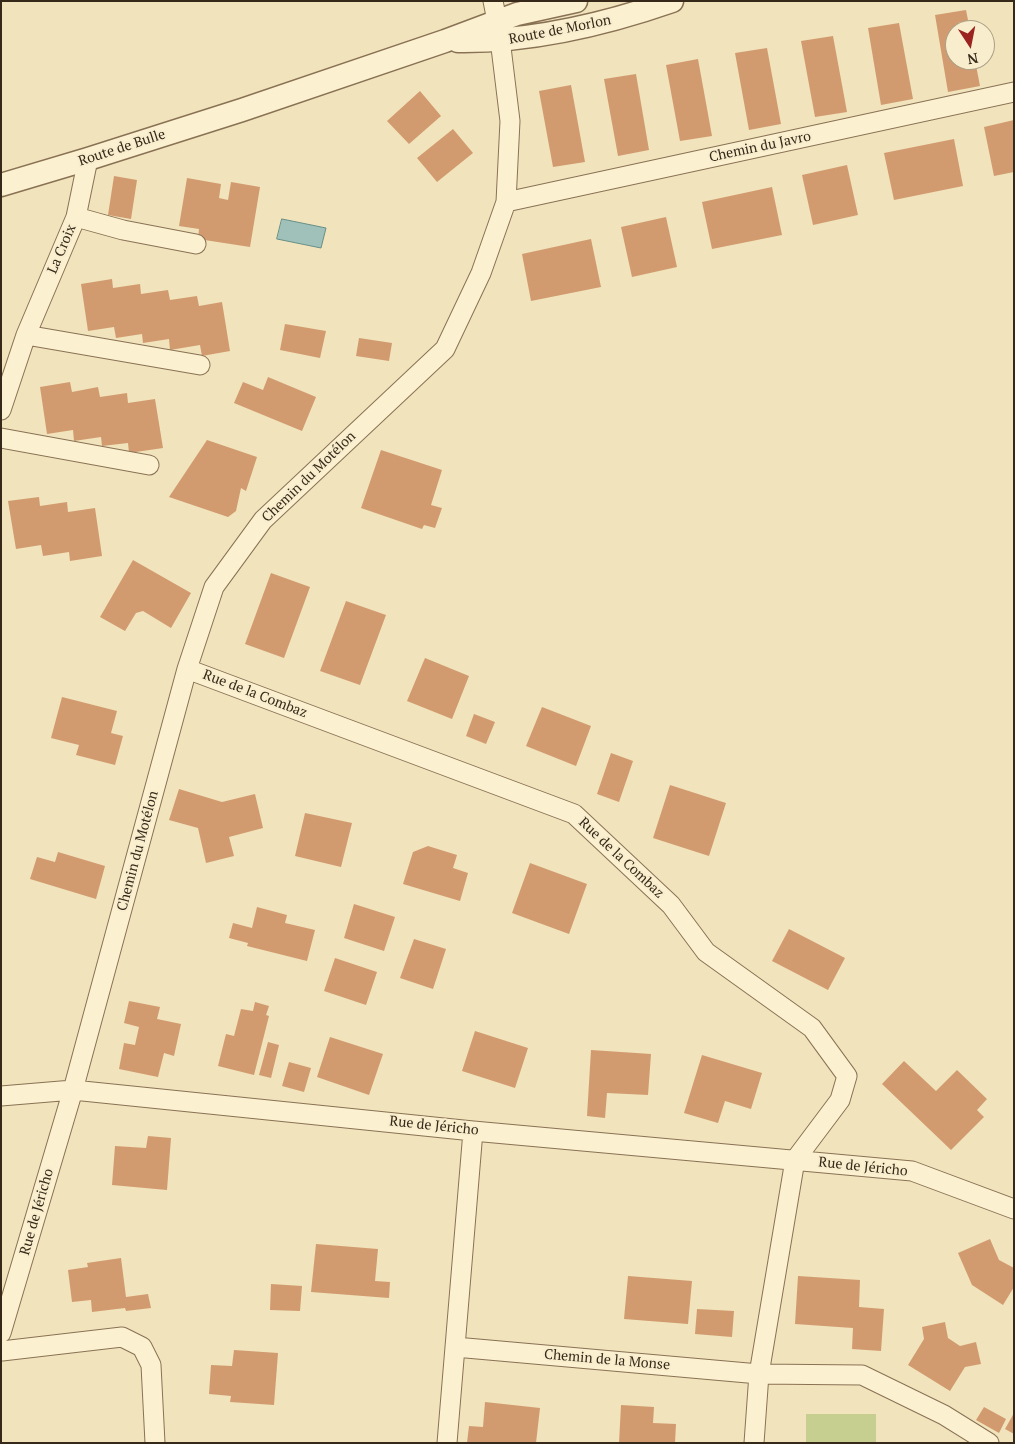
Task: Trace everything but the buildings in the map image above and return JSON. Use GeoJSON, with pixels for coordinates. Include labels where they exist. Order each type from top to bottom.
{"type":"FeatureCollection","features":[{"type":"Feature","properties":{"kind":"street","name":"Route de Morlon"},"geometry":{"type":"LineString","coordinates":[[242,110],[498,23],[576,1]]}},
{"type":"Feature","properties":{"kind":"street","name":"Route de Morlon"},"geometry":{"type":"LineString","coordinates":[[498,23],[552,33],[626,17],[672,1]]}},
{"type":"Feature","properties":{"kind":"street","name":"Chemin du Motélon"},"geometry":{"type":"LineString","coordinates":[[73,1090],[187,669],[214,586],[263,520],[445,349],[481,273],[506,202],[510,121],[498,23]]}},
{"type":"Feature","properties":{"kind":"street","name":"Chemin du Javro"},"geometry":{"type":"LineString","coordinates":[[506,202],[1014,92]]}},
{"type":"Feature","properties":{"kind":"street","name":"Route de Bulle"},"geometry":{"type":"LineString","coordinates":[[1,185],[88,160],[242,110]]}},
{"type":"Feature","properties":{"kind":"street","name":"La Croix"},"geometry":{"type":"LineString","coordinates":[[1,410],[26,335],[76,217],[88,160]]}},
{"type":"Feature","properties":{"kind":"street"},"geometry":{"type":"LineString","coordinates":[[76,217],[123,230],[196,244]]}},
{"type":"Feature","properties":{"kind":"street"},"geometry":{"type":"LineString","coordinates":[[26,335],[200,365]]}},
{"type":"Feature","properties":{"kind":"street"},"geometry":{"type":"LineString","coordinates":[[1,438],[149,466]]}},
{"type":"Feature","properties":{"kind":"street","name":"Rue de la Combaz"},"geometry":{"type":"LineString","coordinates":[[187,669],[574,814],[671,905],[706,952],[812,1028],[847,1076],[840,1100],[795,1160]]}},
{"type":"Feature","properties":{"kind":"street","name":"Rue de Jéricho"},"geometry":{"type":"LineString","coordinates":[[73,1090],[1,1346],[122,1337],[142,1347],[151,1365],[155,1443]]}},
{"type":"Feature","properties":{"kind":"street","name":"Rue de Jéricho"},"geometry":{"type":"LineString","coordinates":[[1,1096],[73,1090],[912,1171],[1005,1204],[1014,1209]]}},
{"type":"Feature","properties":{"kind":"street"},"geometry":{"type":"LineString","coordinates":[[447,1443],[473,1130]]}},
{"type":"Feature","properties":{"kind":"street"},"geometry":{"type":"LineString","coordinates":[[754,1443],[759,1374],[795,1160]]}},
{"type":"Feature","properties":{"kind":"street","name":"Chemin de la Monse"},"geometry":{"type":"LineString","coordinates":[[455,1347],[759,1374],[862,1375],[944,1415],[988,1443]]}},
{"type":"Feature","properties":{"kind":"green space"},"geometry":{"type":"Polygon","coordinates":[[[806,1414],[876,1414],[876,1443],[806,1443],[806,1414]]]}},
{"type":"Feature","properties":{"kind":"water"},"geometry":{"type":"Polygon","coordinates":[[[282,219],[326,228],[321,248],[277,239],[282,219]]]}}]}
